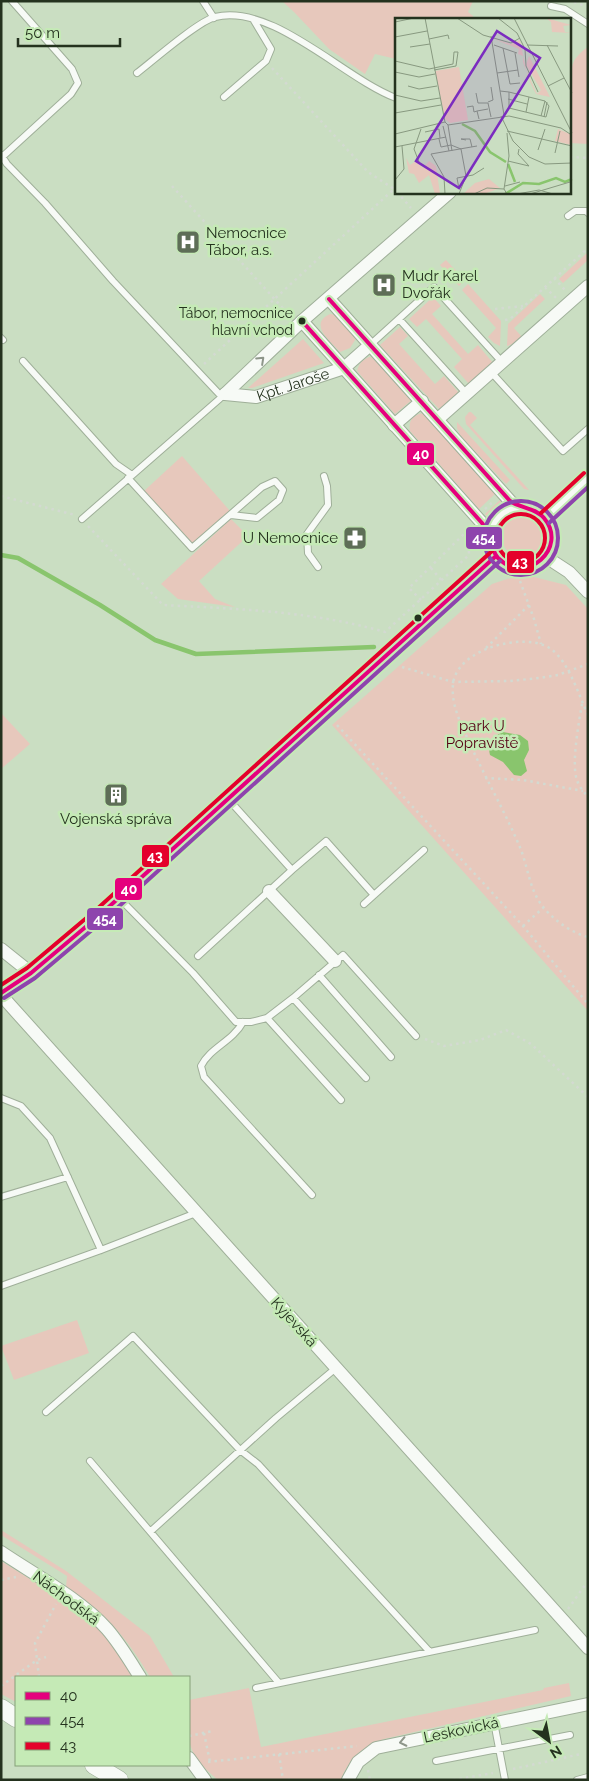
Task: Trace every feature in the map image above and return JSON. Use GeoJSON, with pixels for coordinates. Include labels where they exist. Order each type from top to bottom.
{"type":"FeatureCollection","features":[{"type":"Feature","properties":{"kind":"main road"},"geometry":{"type":"LineString","coordinates":[[1,1708],[15,1717]]}},
{"type":"Feature","properties":{"kind":"main road"},"geometry":{"type":"LineString","coordinates":[[100,1766],[119,1780]]}},
{"type":"Feature","properties":{"kind":"street","name":"Kpt. Jaroše"},"geometry":{"type":"LineString","coordinates":[[224,395],[299,324],[448,194]]}},
{"type":"Feature","properties":{"kind":"street"},"geometry":{"type":"LineString","coordinates":[[438,419],[588,286]]}},
{"type":"Feature","properties":{"kind":"street"},"geometry":{"type":"LineString","coordinates":[[329,299],[510,502],[518,508]]}},
{"type":"Feature","properties":{"kind":"street","name":"Kpt. Jaroše"},"geometry":{"type":"LineString","coordinates":[[299,324],[344,368],[482,522],[490,536],[496,556]]}},
{"type":"Feature","properties":{"kind":"street"},"geometry":{"type":"LineString","coordinates":[[344,368],[370,344]]}},
{"type":"Feature","properties":{"kind":"street","name":"Kpt. Jaroše"},"geometry":{"type":"LineString","coordinates":[[224,395],[256,397],[344,368]]}},
{"type":"Feature","properties":{"kind":"street"},"geometry":{"type":"LineString","coordinates":[[394,425],[422,402]]}},
{"type":"Feature","properties":{"kind":"street"},"geometry":{"type":"LineString","coordinates":[[545,518],[588,478]]}},
{"type":"Feature","properties":{"kind":"street"},"geometry":{"type":"LineString","coordinates":[[1,994],[31,973],[119,898],[229,800],[309,725],[376,667],[496,556],[512,568],[531,568],[546,557],[551,547],[552,537],[550,527],[545,518],[528,508],[518,508],[502,514],[496,520],[490,536]]}},
{"type":"Feature","properties":{"kind":"street"},"geometry":{"type":"LineString","coordinates":[[546,557],[568,572],[588,592]]}},
{"type":"Feature","properties":{"kind":"street"},"geometry":{"type":"LineString","coordinates":[[269,891],[335,961]]}},
{"type":"Feature","properties":{"kind":"street"},"geometry":{"type":"LineString","coordinates":[[1,949],[31,973]]}},
{"type":"Feature","properties":{"kind":"street","name":"Kyjevská"},"geometry":{"type":"LineString","coordinates":[[1,994],[588,1648]]}},
{"type":"Feature","properties":{"kind":"street","name":"Náchodská"},"geometry":{"type":"LineString","coordinates":[[1,1552],[63,1593],[97,1619],[108,1630],[139,1676]]}},
{"type":"Feature","properties":{"kind":"street","name":"Leskovická"},"geometry":{"type":"LineString","coordinates":[[348,1780],[358,1762],[376,1748],[588,1704]]}},
{"type":"Feature","properties":{"kind":"street"},"geometry":{"type":"LineString","coordinates":[[190,1759],[205,1780]]}},
{"type":"Feature","properties":{"kind":"lane"},"geometry":{"type":"LineString","coordinates":[[12,1],[72,69],[78,83],[71,94],[1,157],[197,371],[224,395],[82,520]]}},
{"type":"Feature","properties":{"kind":"lane"},"geometry":{"type":"LineString","coordinates":[[203,1],[214,18]]}},
{"type":"Feature","properties":{"kind":"lane"},"geometry":{"type":"LineString","coordinates":[[551,6],[565,9],[588,24]]}},
{"type":"Feature","properties":{"kind":"lane"},"geometry":{"type":"LineString","coordinates":[[137,73],[199,26],[214,18],[241,15],[266,23],[293,37],[361,80],[395,97]]}},
{"type":"Feature","properties":{"kind":"lane"},"geometry":{"type":"LineString","coordinates":[[224,97],[266,61],[271,49],[253,19]]}},
{"type":"Feature","properties":{"kind":"lane"},"geometry":{"type":"LineString","coordinates":[[568,216],[575,211],[586,211],[588,213]]}},
{"type":"Feature","properties":{"kind":"lane"},"geometry":{"type":"LineString","coordinates":[[370,344],[434,287],[502,362]]}},
{"type":"Feature","properties":{"kind":"lane"},"geometry":{"type":"LineString","coordinates":[[399,318],[466,393]]}},
{"type":"Feature","properties":{"kind":"lane"},"geometry":{"type":"LineString","coordinates":[[23,361],[116,464],[130,476],[192,548],[262,487],[275,481],[283,490],[279,500],[257,518],[231,515]]}},
{"type":"Feature","properties":{"kind":"lane"},"geometry":{"type":"LineString","coordinates":[[491,372],[563,451],[588,429]]}},
{"type":"Feature","properties":{"kind":"lane"},"geometry":{"type":"LineString","coordinates":[[318,567],[308,553],[307,534],[328,505],[327,486],[324,476]]}},
{"type":"Feature","properties":{"kind":"lane"},"geometry":{"type":"LineString","coordinates":[[229,800],[292,870]]}},
{"type":"Feature","properties":{"kind":"lane"},"geometry":{"type":"LineString","coordinates":[[198,956],[326,841],[374,895]]}},
{"type":"Feature","properties":{"kind":"lane"},"geometry":{"type":"LineString","coordinates":[[364,904],[424,850]]}},
{"type":"Feature","properties":{"kind":"lane"},"geometry":{"type":"LineString","coordinates":[[119,898],[193,973],[236,1022],[251,1022],[268,1018],[343,954],[416,1036]]}},
{"type":"Feature","properties":{"kind":"lane"},"geometry":{"type":"LineString","coordinates":[[318,976],[391,1057]]}},
{"type":"Feature","properties":{"kind":"lane"},"geometry":{"type":"LineString","coordinates":[[293,998],[366,1078]]}},
{"type":"Feature","properties":{"kind":"lane"},"geometry":{"type":"LineString","coordinates":[[268,1018],[342,1100]]}},
{"type":"Feature","properties":{"kind":"lane"},"geometry":{"type":"LineString","coordinates":[[242,1022],[232,1037],[204,1060],[201,1066],[204,1077],[312,1195]]}},
{"type":"Feature","properties":{"kind":"lane"},"geometry":{"type":"LineString","coordinates":[[1,1098],[21,1106],[50,1138],[101,1250]]}},
{"type":"Feature","properties":{"kind":"lane"},"geometry":{"type":"LineString","coordinates":[[1,1197],[68,1177]]}},
{"type":"Feature","properties":{"kind":"lane"},"geometry":{"type":"LineString","coordinates":[[1,1286],[196,1213]]}},
{"type":"Feature","properties":{"kind":"lane"},"geometry":{"type":"LineString","coordinates":[[46,1412],[133,1336],[240,1450],[258,1464],[429,1651]]}},
{"type":"Feature","properties":{"kind":"lane"},"geometry":{"type":"LineString","coordinates":[[150,1531],[276,1418],[336,1368]]}},
{"type":"Feature","properties":{"kind":"lane"},"geometry":{"type":"LineString","coordinates":[[90,1461],[279,1683]]}},
{"type":"Feature","properties":{"kind":"lane"},"geometry":{"type":"LineString","coordinates":[[256,1688],[535,1630]]}},
{"type":"Feature","properties":{"kind":"lane"},"geometry":{"type":"LineString","coordinates":[[494,1722],[500,1762],[505,1780]]}},
{"type":"Feature","properties":{"kind":"lane"},"geometry":{"type":"LineString","coordinates":[[436,1762],[570,1735]]}},
{"type":"Feature","properties":{"kind":"lane"},"geometry":{"type":"LineString","coordinates":[[577,1780],[588,1777]]}},
{"type":"Feature","properties":{"kind":"path"},"geometry":{"type":"LineString","coordinates":[[573,1],[588,7]]}},
{"type":"Feature","properties":{"kind":"path"},"geometry":{"type":"LineString","coordinates":[[266,61],[368,172],[395,190]]}},
{"type":"Feature","properties":{"kind":"path"},"geometry":{"type":"LineString","coordinates":[[572,157],[588,158]]}},
{"type":"Feature","properties":{"kind":"path"},"geometry":{"type":"LineString","coordinates":[[172,186],[299,324]]}},
{"type":"Feature","properties":{"kind":"path"},"geometry":{"type":"LineString","coordinates":[[197,371],[395,192]]}},
{"type":"Feature","properties":{"kind":"path"},"geometry":{"type":"LineString","coordinates":[[399,194],[420,218]]}},
{"type":"Feature","properties":{"kind":"path"},"geometry":{"type":"LineString","coordinates":[[505,320],[510,319],[588,248]]}},
{"type":"Feature","properties":{"kind":"path"},"geometry":{"type":"LineString","coordinates":[[554,278],[564,289],[565,294]]}},
{"type":"Feature","properties":{"kind":"path"},"geometry":{"type":"LineString","coordinates":[[545,286],[555,297],[561,298]]}},
{"type":"Feature","properties":{"kind":"path"},"geometry":{"type":"LineString","coordinates":[[495,309],[524,306]]}},
{"type":"Feature","properties":{"kind":"path"},"geometry":{"type":"LineString","coordinates":[[1,496],[78,516],[163,605],[270,610],[354,623],[385,632],[469,555],[468,530]]}},
{"type":"Feature","properties":{"kind":"path"},"geometry":{"type":"LineString","coordinates":[[482,512],[500,496]]}},
{"type":"Feature","properties":{"kind":"path"},"geometry":{"type":"LineString","coordinates":[[420,600],[409,588],[468,530],[470,525]]}},
{"type":"Feature","properties":{"kind":"path"},"geometry":{"type":"LineString","coordinates":[[431,568],[442,580]]}},
{"type":"Feature","properties":{"kind":"path"},"geometry":{"type":"LineString","coordinates":[[520,581],[541,644]]}},
{"type":"Feature","properties":{"kind":"path"},"geometry":{"type":"LineString","coordinates":[[529,605],[485,649],[472,656],[461,666],[453,682],[454,704],[485,778],[518,842],[534,892],[543,908],[562,925],[588,937]]}},
{"type":"Feature","properties":{"kind":"path"},"geometry":{"type":"LineString","coordinates":[[485,649],[517,643],[541,644],[563,661],[588,715]]}},
{"type":"Feature","properties":{"kind":"path"},"geometry":{"type":"LineString","coordinates":[[402,667],[453,682],[510,681],[539,678],[588,664]]}},
{"type":"Feature","properties":{"kind":"path"},"geometry":{"type":"LineString","coordinates":[[582,703],[577,738],[576,767],[577,781],[588,797]]}},
{"type":"Feature","properties":{"kind":"path"},"geometry":{"type":"LineString","coordinates":[[337,725],[523,926],[588,1004]]}},
{"type":"Feature","properties":{"kind":"path"},"geometry":{"type":"LineString","coordinates":[[485,778],[524,780],[583,791]]}},
{"type":"Feature","properties":{"kind":"path"},"geometry":{"type":"LineString","coordinates":[[523,926],[543,908]]}},
{"type":"Feature","properties":{"kind":"path"},"geometry":{"type":"LineString","coordinates":[[416,1036],[444,1046],[480,1040],[506,1030],[531,1044],[588,1097]]}},
{"type":"Feature","properties":{"kind":"path"},"geometry":{"type":"LineString","coordinates":[[1,1580],[20,1576]]}},
{"type":"Feature","properties":{"kind":"path"},"geometry":{"type":"LineString","coordinates":[[561,1619],[588,1581]]}},
{"type":"Feature","properties":{"kind":"path"},"geometry":{"type":"LineString","coordinates":[[40,1676],[35,1643],[58,1600]]}},
{"type":"Feature","properties":{"kind":"path"},"geometry":{"type":"LineString","coordinates":[[1,1686],[37,1660],[46,1657]]}},
{"type":"Feature","properties":{"kind":"path"},"geometry":{"type":"LineString","coordinates":[[190,1736],[213,1731]]}},
{"type":"Feature","properties":{"kind":"path"},"geometry":{"type":"LineString","coordinates":[[204,1733],[210,1762]]}},
{"type":"Feature","properties":{"kind":"path"},"geometry":{"type":"LineString","coordinates":[[202,1763],[360,1745],[376,1748]]}},
{"type":"Feature","properties":{"kind":"path"},"geometry":{"type":"LineString","coordinates":[[279,1754],[283,1780]]}},
{"type":"Feature","properties":{"kind":"path"},"geometry":{"type":"LineString","coordinates":[[565,1758],[581,1754]]}},
{"type":"Feature","properties":{"kind":"path"},"geometry":{"type":"LineString","coordinates":[[288,1780],[294,1779]]}},
{"type":"Feature","properties":{"kind":"green space"},"geometry":{"type":"Polygon","coordinates":[[[282,1],[473,1],[468,12],[473,18],[395,18],[395,59],[375,54],[365,74],[329,49],[282,1]]]}},
{"type":"Feature","properties":{"kind":"green space"},"geometry":{"type":"Polygon","coordinates":[[[588,47],[588,144],[572,143],[572,69],[574,61],[588,47]]]}},
{"type":"Feature","properties":{"kind":"green space"},"geometry":{"type":"Polygon","coordinates":[[[588,252],[588,260],[563,283],[559,279],[588,252]]]}},
{"type":"Feature","properties":{"kind":"green space"},"geometry":{"type":"Polygon","coordinates":[[[446,260],[465,280],[459,286],[440,265],[446,260]]]}},
{"type":"Feature","properties":{"kind":"green space"},"geometry":{"type":"Polygon","coordinates":[[[468,284],[501,321],[500,346],[488,337],[496,328],[462,290],[468,284]]]}},
{"type":"Feature","properties":{"kind":"green space"},"geometry":{"type":"Polygon","coordinates":[[[540,294],[545,299],[514,328],[522,337],[515,343],[507,346],[508,324],[540,294]]]}},
{"type":"Feature","properties":{"kind":"green space"},"geometry":{"type":"Polygon","coordinates":[[[433,297],[441,306],[432,314],[468,354],[478,345],[493,363],[469,384],[454,367],[462,359],[426,319],[417,327],[409,319],[433,297]]]}},
{"type":"Feature","properties":{"kind":"green space"},"geometry":{"type":"Polygon","coordinates":[[[330,314],[336,315],[357,337],[350,348],[340,352],[323,333],[321,323],[330,314]]]}},
{"type":"Feature","properties":{"kind":"green space"},"geometry":{"type":"Polygon","coordinates":[[[400,327],[408,336],[399,344],[435,384],[444,376],[459,393],[440,410],[380,345],[400,327]]]}},
{"type":"Feature","properties":{"kind":"green space"},"geometry":{"type":"Polygon","coordinates":[[[303,339],[324,363],[248,388],[303,339]]]}},
{"type":"Feature","properties":{"kind":"green space"},"geometry":{"type":"Polygon","coordinates":[[[374,355],[413,399],[395,414],[357,371],[363,361],[374,355]]]}},
{"type":"Feature","properties":{"kind":"green space"},"geometry":{"type":"Polygon","coordinates":[[[469,412],[477,418],[470,425],[529,490],[524,489],[466,424],[465,417],[469,412]]]}},
{"type":"Feature","properties":{"kind":"green space"},"geometry":{"type":"Polygon","coordinates":[[[423,413],[428,415],[497,492],[479,509],[410,431],[412,419],[416,415],[423,413]]]}},
{"type":"Feature","properties":{"kind":"green space"},"geometry":{"type":"Polygon","coordinates":[[[457,422],[510,480],[506,484],[460,435],[457,422]]]}},
{"type":"Feature","properties":{"kind":"green space"},"geometry":{"type":"Polygon","coordinates":[[[182,456],[230,511],[193,545],[144,491],[182,456]]]}},
{"type":"Feature","properties":{"kind":"green space"},"geometry":{"type":"Polygon","coordinates":[[[502,498],[507,503],[496,509],[489,519],[485,514],[502,498]]]}},
{"type":"Feature","properties":{"kind":"green space"},"geometry":{"type":"Polygon","coordinates":[[[526,517],[533,520],[539,526],[542,537],[541,545],[533,554],[526,557],[518,557],[511,554],[503,545],[502,533],[505,526],[514,518],[526,517]]]}},
{"type":"Feature","properties":{"kind":"green space"},"geometry":{"type":"Polygon","coordinates":[[[231,519],[248,536],[199,581],[215,599],[235,607],[178,599],[161,584],[231,519]]]}},
{"type":"Feature","properties":{"kind":"green space","name":"park U Popraviště"},"geometry":{"type":"Polygon","coordinates":[[[530,576],[566,585],[588,609],[588,1011],[332,725],[492,584],[507,579],[530,576]]]}},
{"type":"Feature","properties":{"kind":"green space"},"geometry":{"type":"Polygon","coordinates":[[[1,713],[30,744],[1,769],[1,713]]]}},
{"type":"Feature","properties":{"kind":"green space"},"geometry":{"type":"Polygon","coordinates":[[[77,1320],[89,1353],[14,1380],[1,1346],[77,1320]]]}},
{"type":"Feature","properties":{"kind":"green space"},"geometry":{"type":"Polygon","coordinates":[[[1,1530],[66,1571],[150,1636],[173,1676],[149,1676],[133,1650],[114,1627],[80,1596],[66,1587],[67,1576],[1,1535],[1,1530]]]}},
{"type":"Feature","properties":{"kind":"green space"},"geometry":{"type":"Polygon","coordinates":[[[1,1561],[86,1614],[95,1622],[135,1676],[15,1676],[15,1701],[1,1694],[1,1561]]]}},
{"type":"Feature","properties":{"kind":"green space"},"geometry":{"type":"Polygon","coordinates":[[[569,1683],[571,1696],[384,1739],[369,1745],[357,1754],[344,1772],[341,1780],[218,1780],[199,1761],[190,1745],[190,1700],[249,1688],[261,1747],[543,1690],[544,1688],[569,1683]]]}},
{"type":"Feature","properties":{"kind":"shaded area"},"geometry":{"type":"Polygon","coordinates":[[[503,732],[520,735],[528,741],[529,750],[524,760],[527,771],[521,776],[514,775],[503,762],[490,755],[489,747],[492,741],[503,732]]]}},
{"type":"Feature","properties":{"kind":"waterway"},"geometry":{"type":"LineString","coordinates":[[1,555],[18,558],[100,605],[155,640],[196,654],[374,647]]}},
{"type":"Feature","properties":{"kind":"transit line","name":"40"},"geometry":{"type":"LineString","coordinates":[[302,321],[482,523],[489,534],[498,558],[509,566],[521,568],[531,566],[541,560],[548,551],[551,541],[550,529],[544,518],[537,512],[510,501],[329,299]]}},
{"type":"Feature","properties":{"kind":"transit line","name":"43"},"geometry":{"type":"LineString","coordinates":[[541,513],[584,473]]}},
{"type":"Feature","properties":{"kind":"transit line","name":"454"},"geometry":{"type":"LineString","coordinates":[[549,523],[588,487]]}},
{"type":"Feature","properties":{"kind":"transit line","name":"454"},"geometry":{"type":"LineString","coordinates":[[521,501],[542,507],[552,517],[558,538],[552,559],[542,569],[521,575],[500,569],[490,559],[484,538],[490,517],[500,507],[521,501]]}},
{"type":"Feature","properties":{"kind":"transit line","name":"43"},"geometry":{"type":"LineString","coordinates":[[516,514],[526,514],[535,518],[541,524],[544,529],[545,538],[544,547],[535,558],[526,562],[516,562],[507,558],[501,552],[497,543],[497,533],[501,524],[507,518],[516,514]]}},
{"type":"Feature","properties":{"kind":"transit line","name":"43"},"geometry":{"type":"LineString","coordinates":[[1,985],[27,968],[97,909],[492,551]]}},
{"type":"Feature","properties":{"kind":"transit line","name":"40"},"geometry":{"type":"LineString","coordinates":[[1,993],[31,973],[101,914],[496,556]]}},
{"type":"Feature","properties":{"kind":"transit line","name":"454"},"geometry":{"type":"LineString","coordinates":[[4,998],[35,978],[105,919],[500,561]]}},
{"type":"Feature","properties":{"kind":"place","name":"Nemocnice Tábor, a.s."},"geometry":{"type":"Point","coordinates":[188,242]}},
{"type":"Feature","properties":{"kind":"place","name":"Mudr Karel Dvořák"},"geometry":{"type":"Point","coordinates":[384,285]}},
{"type":"Feature","properties":{"kind":"place","name":"Tábor, nemocnice hlavní vchod"},"geometry":{"type":"Point","coordinates":[302,321]}},
{"type":"Feature","properties":{"kind":"place","name":"U Nemocnice"},"geometry":{"type":"Point","coordinates":[355,538]}},
{"type":"Feature","properties":{"kind":"place","name":"Vojenská správa"},"geometry":{"type":"Point","coordinates":[116,795]}}]}
